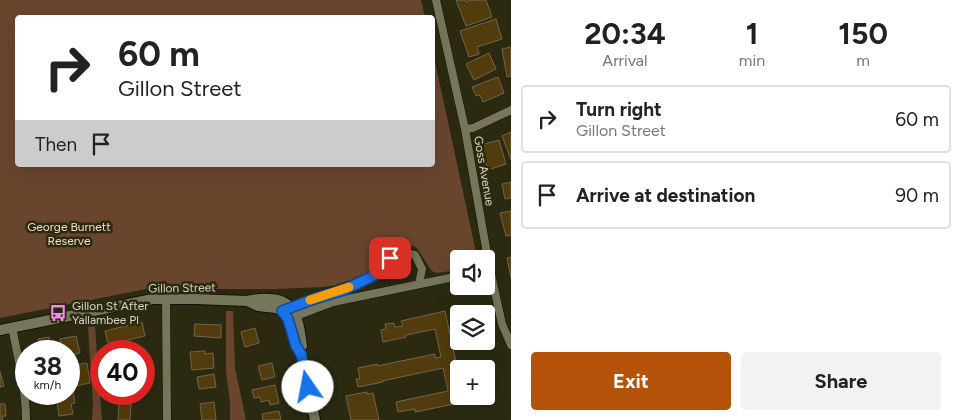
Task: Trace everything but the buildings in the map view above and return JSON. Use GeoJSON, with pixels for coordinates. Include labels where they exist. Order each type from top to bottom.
{"type":"FeatureCollection","features":[{"type":"Feature","properties":{"kind":"street","name":"Goss Avenue"},"geometry":{"type":"LineString","coordinates":[[436,0],[465,129],[489,265],[502,324],[509,334],[511,346]]}},
{"type":"Feature","properties":{"kind":"street"},"geometry":{"type":"LineString","coordinates":[[465,129],[473,128],[511,110]]}},
{"type":"Feature","properties":{"kind":"street","name":"Gillon Street"},"geometry":{"type":"LineString","coordinates":[[0,330],[166,298],[248,302],[258,306],[276,308],[290,314],[375,275],[390,258],[400,252],[415,255],[422,269],[419,284]]}},
{"type":"Feature","properties":{"kind":"street"},"geometry":{"type":"LineString","coordinates":[[314,420],[301,354],[302,345],[290,314],[333,302],[450,278]]}},
{"type":"Feature","properties":{"kind":"street"},"geometry":{"type":"LineString","coordinates":[[166,298],[167,420]]}},
{"type":"Feature","properties":{"kind":"street"},"geometry":{"type":"LineString","coordinates":[[12,327],[23,385],[26,420]]}},
{"type":"Feature","properties":{"kind":"green space","name":"George Burnett Reserve"},"geometry":{"type":"Polygon","coordinates":[[[0,0],[421,0],[425,15],[15,15],[15,167],[435,167],[435,61],[475,250],[450,250],[450,271],[436,273],[432,271],[416,247],[405,244],[393,246],[376,266],[366,273],[336,285],[276,289],[146,289],[0,318],[0,0]]]}},
{"type":"Feature","properties":{"kind":"green space"},"geometry":{"type":"Polygon","coordinates":[[[226,311],[233,311],[235,368],[246,420],[230,420],[226,371],[226,311]]]}},
{"type":"Feature","properties":{"kind":"green space"},"geometry":{"type":"Polygon","coordinates":[[[95,326],[96,340],[90,340],[90,358],[88,327],[95,326]]]}},
{"type":"Feature","properties":{"kind":"green space"},"geometry":{"type":"Polygon","coordinates":[[[93,405],[101,405],[102,420],[92,420],[93,405]]]}},
{"type":"Feature","properties":{"kind":"slow traffic"},"geometry":{"type":"LineString","coordinates":[[310,300],[349,287]]}},
{"type":"Feature","properties":{"kind":"place","name":"Gillon St After Yallambee Pl"},"geometry":{"type":"Point","coordinates":[58,313]}},
{"type":"Feature","properties":{"kind":"route"},"geometry":{"type":"LineString","coordinates":[[308,387],[301,354],[296,346],[288,319],[282,311],[344,290],[375,275],[390,258]]}}]}
